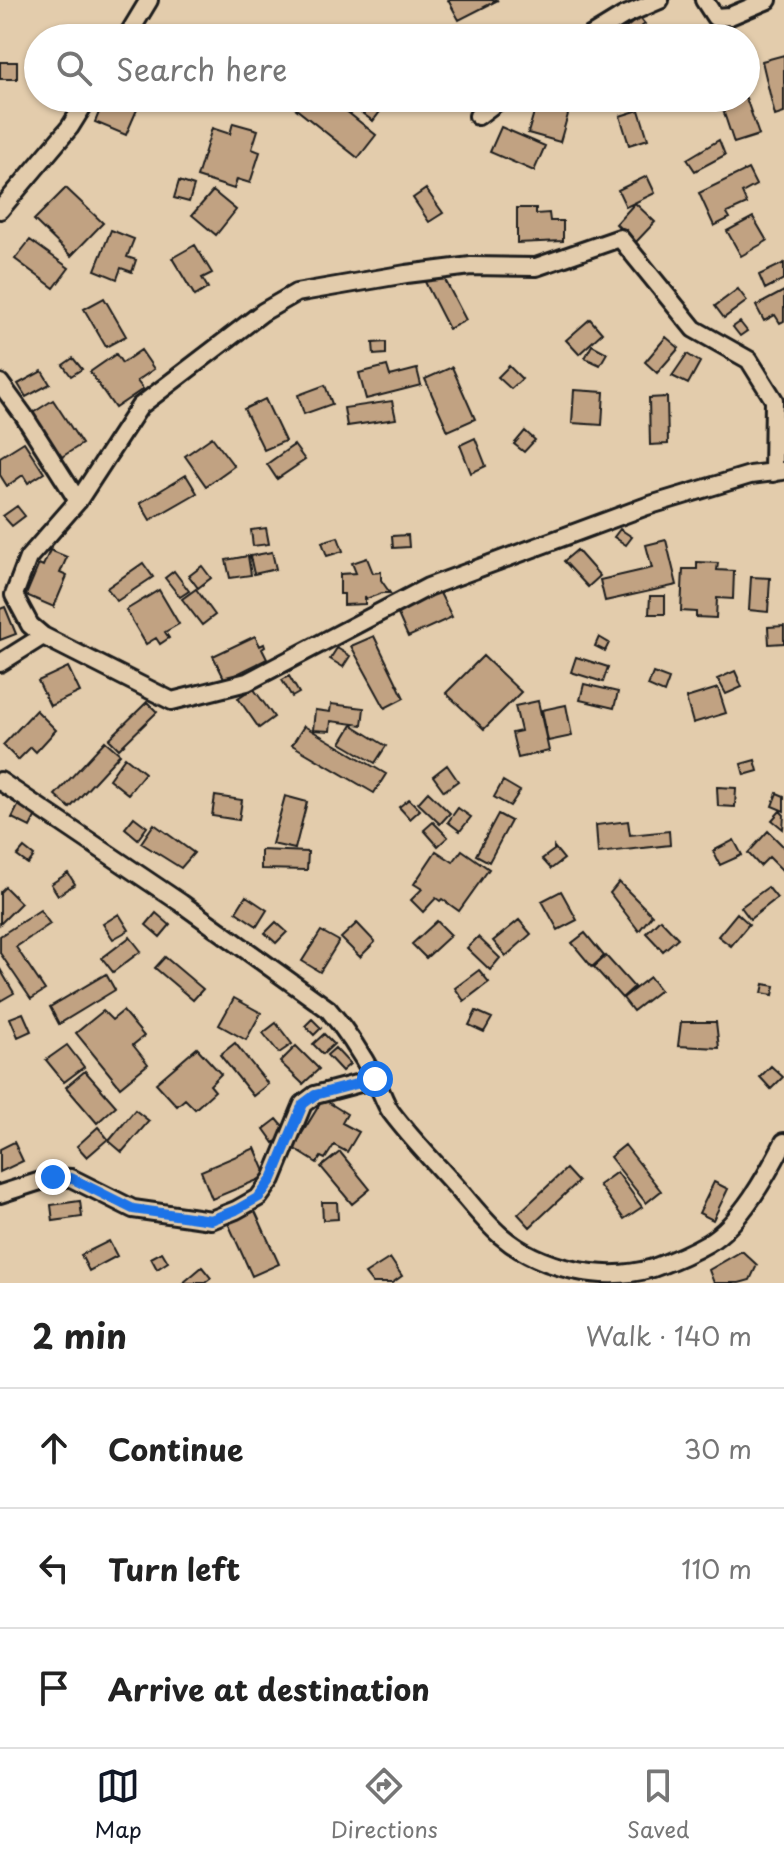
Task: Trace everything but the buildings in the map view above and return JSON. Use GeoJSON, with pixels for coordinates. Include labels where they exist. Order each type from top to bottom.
{"type":"FeatureCollection","features":[{"type":"Feature","properties":{"kind":"street"},"geometry":{"type":"LineString","coordinates":[[134,24],[149,0]]}},
{"type":"Feature","properties":{"kind":"street"},"geometry":{"type":"LineString","coordinates":[[610,24],[660,0]]}},
{"type":"Feature","properties":{"kind":"street"},"geometry":{"type":"LineString","coordinates":[[704,0],[715,17],[730,16],[768,0]]}},
{"type":"Feature","properties":{"kind":"street"},"geometry":{"type":"LineString","coordinates":[[0,210],[79,112]]}},
{"type":"Feature","properties":{"kind":"street"},"geometry":{"type":"LineString","coordinates":[[478,116],[483,112]]}},
{"type":"Feature","properties":{"kind":"street"},"geometry":{"type":"LineString","coordinates":[[620,238],[694,329],[749,360],[774,400],[778,472],[750,475],[647,506],[428,587],[247,682],[172,701],[43,636],[30,625],[14,595],[28,558],[78,501],[140,406],[263,312],[296,293],[471,266],[536,267],[620,238]]}},
{"type":"Feature","properties":{"kind":"street"},"geometry":{"type":"LineString","coordinates":[[0,383],[78,501]]}},
{"type":"Feature","properties":{"kind":"street"},"geometry":{"type":"LineString","coordinates":[[0,663],[43,636]]}},
{"type":"Feature","properties":{"kind":"street"},"geometry":{"type":"LineString","coordinates":[[0,781],[181,903],[328,1009],[347,1031],[390,1110],[429,1157],[501,1236],[533,1256],[568,1270],[596,1276],[639,1273],[681,1257],[711,1241],[741,1213],[784,1142]]}},
{"type":"Feature","properties":{"kind":"street"},"geometry":{"type":"LineString","coordinates":[[0,1194],[53,1177],[71,1178],[133,1209],[211,1220],[259,1197],[272,1179],[303,1104],[315,1095],[375,1079]]}},
{"type":"Feature","properties":{"kind":"route"},"geometry":{"type":"LineString","coordinates":[[53,1177],[71,1178],[133,1209],[211,1220],[259,1197],[272,1179],[303,1104],[315,1095],[375,1079]]}}]}
